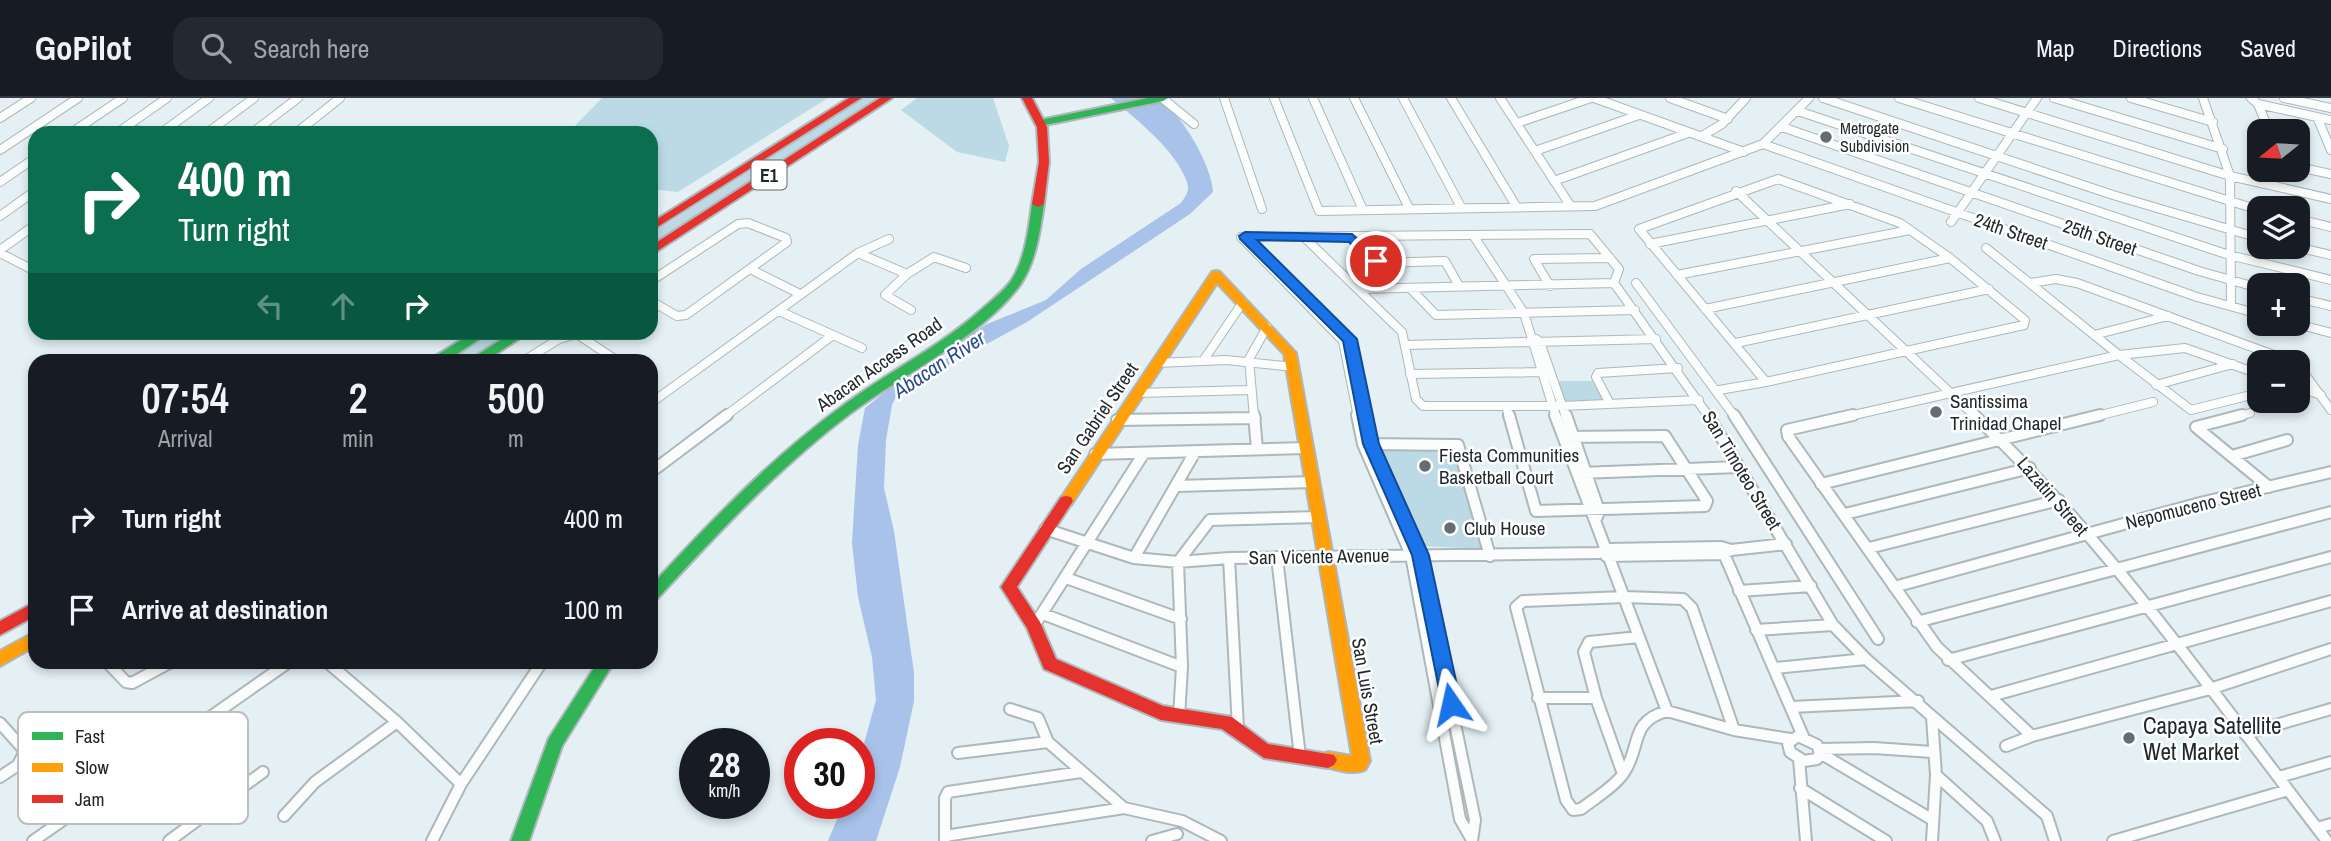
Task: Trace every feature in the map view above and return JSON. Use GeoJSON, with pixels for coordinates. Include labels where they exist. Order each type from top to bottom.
{"type":"FeatureCollection","features":[{"type":"Feature","properties":{"kind":"main road","name":"E1"},"geometry":{"type":"LineString","coordinates":[[658,224],[856,98]]}},
{"type":"Feature","properties":{"kind":"main road","name":"E1"},"geometry":{"type":"LineString","coordinates":[[658,246],[887,98]]}},
{"type":"Feature","properties":{"kind":"main road","name":"Abacan Access Road"},"geometry":{"type":"LineString","coordinates":[[658,588],[738,500],[788,455],[848,408],[980,317],[1016,283],[1027,255],[1042,195],[1045,122],[1027,98]]}},
{"type":"Feature","properties":{"kind":"main road"},"geometry":{"type":"LineString","coordinates":[[1045,122],[1161,99]]}},
{"type":"Feature","properties":{"kind":"main road","name":"San Luis Street"},"geometry":{"type":"LineString","coordinates":[[1010,583],[1011,592],[1039,620],[1050,664],[1179,718],[1210,717],[1238,728],[1252,745],[1264,751],[1355,765],[1361,761],[1290,353],[1216,275]]}},
{"type":"Feature","properties":{"kind":"main road","name":"San Gabriel Street"},"geometry":{"type":"LineString","coordinates":[[1010,583],[1216,275]]}},
{"type":"Feature","properties":{"kind":"main road"},"geometry":{"type":"LineString","coordinates":[[449,354],[471,340]]}},
{"type":"Feature","properties":{"kind":"main road"},"geometry":{"type":"LineString","coordinates":[[488,354],[510,340]]}},
{"type":"Feature","properties":{"kind":"main road"},"geometry":{"type":"LineString","coordinates":[[0,629],[28,612]]}},
{"type":"Feature","properties":{"kind":"main road"},"geometry":{"type":"LineString","coordinates":[[0,659],[28,642]]}},
{"type":"Feature","properties":{"kind":"main road"},"geometry":{"type":"LineString","coordinates":[[520,841],[555,743],[603,669]]}},
{"type":"Feature","properties":{"kind":"street"},"geometry":{"type":"LineString","coordinates":[[0,118],[31,98]]}},
{"type":"Feature","properties":{"kind":"street"},"geometry":{"type":"LineString","coordinates":[[36,126],[78,98]]}},
{"type":"Feature","properties":{"kind":"street"},"geometry":{"type":"LineString","coordinates":[[81,126],[123,98]]}},
{"type":"Feature","properties":{"kind":"street"},"geometry":{"type":"LineString","coordinates":[[127,126],[167,98]]}},
{"type":"Feature","properties":{"kind":"street"},"geometry":{"type":"LineString","coordinates":[[171,126],[209,98]]}},
{"type":"Feature","properties":{"kind":"street"},"geometry":{"type":"LineString","coordinates":[[216,126],[254,98]]}},
{"type":"Feature","properties":{"kind":"street"},"geometry":{"type":"LineString","coordinates":[[261,126],[298,98]]}},
{"type":"Feature","properties":{"kind":"street"},"geometry":{"type":"LineString","coordinates":[[305,126],[340,98]]}},
{"type":"Feature","properties":{"kind":"street"},"geometry":{"type":"LineString","coordinates":[[1224,98],[1262,209]]}},
{"type":"Feature","properties":{"kind":"street"},"geometry":{"type":"LineString","coordinates":[[1274,98],[1319,211],[1595,206],[1763,145],[1809,98]]}},
{"type":"Feature","properties":{"kind":"street"},"geometry":{"type":"LineString","coordinates":[[1313,98],[1363,210]]}},
{"type":"Feature","properties":{"kind":"street"},"geometry":{"type":"LineString","coordinates":[[1354,98],[1409,208]]}},
{"type":"Feature","properties":{"kind":"street"},"geometry":{"type":"LineString","coordinates":[[1403,98],[1461,207]]}},
{"type":"Feature","properties":{"kind":"street"},"geometry":{"type":"LineString","coordinates":[[1451,98],[1516,206]]}},
{"type":"Feature","properties":{"kind":"street"},"geometry":{"type":"LineString","coordinates":[[1500,98],[1570,205]]}},
{"type":"Feature","properties":{"kind":"street"},"geometry":{"type":"LineString","coordinates":[[1517,123],[1593,98],[1744,152]]}},
{"type":"Feature","properties":{"kind":"street"},"geometry":{"type":"LineString","coordinates":[[1670,98],[1728,119]]}},
{"type":"Feature","properties":{"kind":"street"},"geometry":{"type":"LineString","coordinates":[[1702,136],[1728,119],[1746,98]]}},
{"type":"Feature","properties":{"kind":"street"},"geometry":{"type":"LineString","coordinates":[[1823,98],[2247,235]]}},
{"type":"Feature","properties":{"kind":"street"},"geometry":{"type":"LineString","coordinates":[[1899,98],[2247,207]]}},
{"type":"Feature","properties":{"kind":"street"},"geometry":{"type":"LineString","coordinates":[[1979,98],[2230,176],[2331,199]]}},
{"type":"Feature","properties":{"kind":"street"},"geometry":{"type":"LineString","coordinates":[[1951,222],[2037,98]]}},
{"type":"Feature","properties":{"kind":"street"},"geometry":{"type":"LineString","coordinates":[[2054,98],[2223,149]]}},
{"type":"Feature","properties":{"kind":"street"},"geometry":{"type":"LineString","coordinates":[[2131,98],[2214,122]]}},
{"type":"Feature","properties":{"kind":"street"},"geometry":{"type":"LineString","coordinates":[[2203,98],[2214,122],[2230,176],[2231,306]]}},
{"type":"Feature","properties":{"kind":"street"},"geometry":{"type":"LineString","coordinates":[[2250,98],[2258,104],[2331,120]]}},
{"type":"Feature","properties":{"kind":"street"},"geometry":{"type":"LineString","coordinates":[[2284,98],[2331,108]]}},
{"type":"Feature","properties":{"kind":"street"},"geometry":{"type":"LineString","coordinates":[[1161,99],[1194,124]]}},
{"type":"Feature","properties":{"kind":"street"},"geometry":{"type":"LineString","coordinates":[[2258,104],[2264,119]]}},
{"type":"Feature","properties":{"kind":"street"},"geometry":{"type":"LineString","coordinates":[[1797,111],[2229,255],[2331,280]]}},
{"type":"Feature","properties":{"kind":"street"},"geometry":{"type":"LineString","coordinates":[[1535,151],[1639,115]]}},
{"type":"Feature","properties":{"kind":"street"},"geometry":{"type":"LineString","coordinates":[[2317,117],[2331,150]]}},
{"type":"Feature","properties":{"kind":"street","name":"25th Street"},"geometry":{"type":"LineString","coordinates":[[1782,127],[2247,285]]}},
{"type":"Feature","properties":{"kind":"street"},"geometry":{"type":"LineString","coordinates":[[0,150],[28,131]]}},
{"type":"Feature","properties":{"kind":"street"},"geometry":{"type":"LineString","coordinates":[[1554,181],[1689,132]]}},
{"type":"Feature","properties":{"kind":"street","name":"24th Street"},"geometry":{"type":"LineString","coordinates":[[1763,145],[2197,297],[2247,311]]}},
{"type":"Feature","properties":{"kind":"street"},"geometry":{"type":"LineString","coordinates":[[0,181],[28,163]]}},
{"type":"Feature","properties":{"kind":"street"},"geometry":{"type":"LineString","coordinates":[[2310,170],[2331,174]]}},
{"type":"Feature","properties":{"kind":"street"},"geometry":{"type":"LineString","coordinates":[[1719,390],[1766,382],[2026,323],[1950,258],[1896,221],[1779,179],[1736,191],[1642,226],[1639,231],[1766,382]]}},
{"type":"Feature","properties":{"kind":"street","name":"Lazatin Street"},"geometry":{"type":"LineString","coordinates":[[1736,191],[2030,468],[2145,605],[2327,841]]}},
{"type":"Feature","properties":{"kind":"street"},"geometry":{"type":"LineString","coordinates":[[0,216],[28,196]]}},
{"type":"Feature","properties":{"kind":"street"},"geometry":{"type":"LineString","coordinates":[[1650,244],[1850,204]]}},
{"type":"Feature","properties":{"kind":"street"},"geometry":{"type":"LineString","coordinates":[[2310,222],[2331,227]]}},
{"type":"Feature","properties":{"kind":"street"},"geometry":{"type":"LineString","coordinates":[[658,276],[727,229],[748,223],[786,238],[787,242],[752,270],[686,315],[677,316],[658,305]]}},
{"type":"Feature","properties":{"kind":"street"},"geometry":{"type":"LineString","coordinates":[[28,230],[0,252],[28,266]]}},
{"type":"Feature","properties":{"kind":"street"},"geometry":{"type":"LineString","coordinates":[[1677,275],[1910,230]]}},
{"type":"Feature","properties":{"kind":"street"},"geometry":{"type":"LineString","coordinates":[[1359,289],[1614,283],[1620,271],[1590,234],[1243,238],[1347,340],[1367,444],[1416,555],[1458,765],[1460,819],[1472,841]]}},
{"type":"Feature","properties":{"kind":"street"},"geometry":{"type":"LineString","coordinates":[[1473,235],[1524,313],[1569,437],[1606,553],[1668,710]]}},
{"type":"Feature","properties":{"kind":"street"},"geometry":{"type":"LineString","coordinates":[[1352,238],[1380,263],[1445,261],[1459,286]]}},
{"type":"Feature","properties":{"kind":"street"},"geometry":{"type":"LineString","coordinates":[[658,398],[858,253],[889,239]]}},
{"type":"Feature","properties":{"kind":"street"},"geometry":{"type":"LineString","coordinates":[[1306,239],[1402,332],[1416,399],[1423,406],[1557,406],[1699,400]]}},
{"type":"Feature","properties":{"kind":"street"},"geometry":{"type":"LineString","coordinates":[[1986,248],[2156,385],[2195,410],[2247,396]]}},
{"type":"Feature","properties":{"kind":"street"},"geometry":{"type":"LineString","coordinates":[[2310,250],[2331,255]]}},
{"type":"Feature","properties":{"kind":"street"},"geometry":{"type":"LineString","coordinates":[[858,253],[908,274]]}},
{"type":"Feature","properties":{"kind":"street"},"geometry":{"type":"LineString","coordinates":[[911,310],[885,295],[908,274],[934,257],[966,268]]}},
{"type":"Feature","properties":{"kind":"street"},"geometry":{"type":"LineString","coordinates":[[1550,285],[1534,260],[1610,258]]}},
{"type":"Feature","properties":{"kind":"street"},"geometry":{"type":"LineString","coordinates":[[1705,309],[1950,258]]}},
{"type":"Feature","properties":{"kind":"street"},"geometry":{"type":"LineString","coordinates":[[752,270],[800,294]]}},
{"type":"Feature","properties":{"kind":"street"},"geometry":{"type":"LineString","coordinates":[[2031,283],[2056,279],[2077,283],[2260,350]]}},
{"type":"Feature","properties":{"kind":"street"},"geometry":{"type":"LineString","coordinates":[[1636,282],[1719,390],[1878,639]]}},
{"type":"Feature","properties":{"kind":"street","name":"San Timoteo Street"},"geometry":{"type":"LineString","coordinates":[[1614,283],[1699,400],[1833,625],[1866,659],[1918,701],[1932,717],[2047,816],[2055,841]]}},
{"type":"Feature","properties":{"kind":"street"},"geometry":{"type":"LineString","coordinates":[[1410,288],[1436,315],[1635,310]]}},
{"type":"Feature","properties":{"kind":"street"},"geometry":{"type":"LineString","coordinates":[[1736,344],[1989,289]]}},
{"type":"Feature","properties":{"kind":"street"},"geometry":{"type":"LineString","coordinates":[[2310,301],[2331,306]]}},
{"type":"Feature","properties":{"kind":"street"},"geometry":{"type":"LineString","coordinates":[[1205,358],[1243,302]]}},
{"type":"Feature","properties":{"kind":"street"},"geometry":{"type":"LineString","coordinates":[[779,311],[862,348]]}},
{"type":"Feature","properties":{"kind":"street"},"geometry":{"type":"LineString","coordinates":[[2094,335],[2168,316]]}},
{"type":"Feature","properties":{"kind":"street"},"geometry":{"type":"LineString","coordinates":[[1257,449],[1249,359],[1267,327]]}},
{"type":"Feature","properties":{"kind":"street"},"geometry":{"type":"LineString","coordinates":[[2310,327],[2331,333]]}},
{"type":"Feature","properties":{"kind":"street"},"geometry":{"type":"LineString","coordinates":[[658,467],[833,335]]}},
{"type":"Feature","properties":{"kind":"street"},"geometry":{"type":"LineString","coordinates":[[1406,345],[1534,339],[1656,339]]}},
{"type":"Feature","properties":{"kind":"street"},"geometry":{"type":"LineString","coordinates":[[535,354],[557,340]]}},
{"type":"Feature","properties":{"kind":"street"},"geometry":{"type":"LineString","coordinates":[[587,340],[610,354]]}},
{"type":"Feature","properties":{"kind":"street"},"geometry":{"type":"LineString","coordinates":[[2032,736],[1991,696],[1948,660],[1917,622],[1869,548],[1821,484],[1787,432],[2119,355],[2185,348],[2247,369]]}},
{"type":"Feature","properties":{"kind":"street"},"geometry":{"type":"LineString","coordinates":[[1157,363],[1205,358],[1249,359],[1294,367]]}},
{"type":"Feature","properties":{"kind":"street"},"geometry":{"type":"LineString","coordinates":[[2156,385],[2233,364]]}},
{"type":"Feature","properties":{"kind":"street"},"geometry":{"type":"LineString","coordinates":[[1610,404],[1596,377],[1598,373],[1678,368]]}},
{"type":"Feature","properties":{"kind":"street"},"geometry":{"type":"LineString","coordinates":[[1410,374],[1544,372]]}},
{"type":"Feature","properties":{"kind":"street"},"geometry":{"type":"LineString","coordinates":[[2310,381],[2331,410]]}},
{"type":"Feature","properties":{"kind":"street"},"geometry":{"type":"LineString","coordinates":[[1137,393],[1250,390]]}},
{"type":"Feature","properties":{"kind":"street"},"geometry":{"type":"LineString","coordinates":[[2310,391],[2322,395]]}},
{"type":"Feature","properties":{"kind":"street"},"geometry":{"type":"LineString","coordinates":[[1821,484],[2153,402]]}},
{"type":"Feature","properties":{"kind":"street"},"geometry":{"type":"LineString","coordinates":[[1506,406],[1535,509],[1539,512],[1595,514],[1705,506],[1707,501],[1665,436],[1569,437]]}},
{"type":"Feature","properties":{"kind":"street"},"geometry":{"type":"LineString","coordinates":[[2247,413],[2196,427],[2269,486]]}},
{"type":"Feature","properties":{"kind":"street"},"geometry":{"type":"LineString","coordinates":[[1117,420],[1255,418]]}},
{"type":"Feature","properties":{"kind":"street"},"geometry":{"type":"LineString","coordinates":[[2232,456],[2287,440]]}},
{"type":"Feature","properties":{"kind":"street"},"geometry":{"type":"LineString","coordinates":[[1367,444],[1458,445],[1489,556]]}},
{"type":"Feature","properties":{"kind":"street"},"geometry":{"type":"LineString","coordinates":[[1095,454],[1305,448]]}},
{"type":"Feature","properties":{"kind":"street"},"geometry":{"type":"LineString","coordinates":[[1134,558],[1195,452]]}},
{"type":"Feature","properties":{"kind":"street"},"geometry":{"type":"LineString","coordinates":[[1144,453],[1039,620],[1182,667]]}},
{"type":"Feature","properties":{"kind":"street"},"geometry":{"type":"LineString","coordinates":[[1581,473],[1739,467]]}},
{"type":"Feature","properties":{"kind":"street"},"geometry":{"type":"LineString","coordinates":[[1845,514],[2030,468]]}},
{"type":"Feature","properties":{"kind":"street","name":"Nepomuceno Street"},"geometry":{"type":"LineString","coordinates":[[1894,587],[2087,533],[2331,472]]}},
{"type":"Feature","properties":{"kind":"street"},"geometry":{"type":"LineString","coordinates":[[1177,486],[1313,482]]}},
{"type":"Feature","properties":{"kind":"street"},"geometry":{"type":"LineString","coordinates":[[1869,548],[2059,500]]}},
{"type":"Feature","properties":{"kind":"street"},"geometry":{"type":"LineString","coordinates":[[1917,622],[2331,512]]}},
{"type":"Feature","properties":{"kind":"street"},"geometry":{"type":"LineString","coordinates":[[1179,718],[1182,667],[1178,562],[1210,520],[1320,517]]}},
{"type":"Feature","properties":{"kind":"street","name":"San Vicente Avenue"},"geometry":{"type":"LineString","coordinates":[[1045,529],[1134,558],[1178,562],[1229,558],[1489,556],[1725,550],[1786,544]]}},
{"type":"Feature","properties":{"kind":"street"},"geometry":{"type":"LineString","coordinates":[[1725,550],[1756,630],[1776,668],[1803,736],[1820,751],[1933,820]]}},
{"type":"Feature","properties":{"kind":"street"},"geometry":{"type":"LineString","coordinates":[[1277,557],[1300,757]]}},
{"type":"Feature","properties":{"kind":"street"},"geometry":{"type":"LineString","coordinates":[[1948,660],[2331,557]]}},
{"type":"Feature","properties":{"kind":"street"},"geometry":{"type":"LineString","coordinates":[[1229,558],[1238,728]]}},
{"type":"Feature","properties":{"kind":"street"},"geometry":{"type":"LineString","coordinates":[[1066,578],[1181,619]]}},
{"type":"Feature","properties":{"kind":"street"},"geometry":{"type":"LineString","coordinates":[[1740,591],[1811,586]]}},
{"type":"Feature","properties":{"kind":"street"},"geometry":{"type":"LineString","coordinates":[[1734,730],[1716,670],[1687,602],[1677,597],[1625,597],[1518,603],[1516,613],[1569,807],[1581,809],[1623,774],[1643,722],[1668,710],[1734,730],[1790,739],[1803,736]]}},
{"type":"Feature","properties":{"kind":"street"},"geometry":{"type":"LineString","coordinates":[[1991,696],[2331,601]]}},
{"type":"Feature","properties":{"kind":"street"},"geometry":{"type":"LineString","coordinates":[[1756,630],[1833,625]]}},
{"type":"Feature","properties":{"kind":"street"},"geometry":{"type":"LineString","coordinates":[[1623,774],[1584,656],[1589,642],[1639,637]]}},
{"type":"Feature","properties":{"kind":"street"},"geometry":{"type":"LineString","coordinates":[[2006,746],[2032,736],[2210,688],[2331,649]]}},
{"type":"Feature","properties":{"kind":"street"},"geometry":{"type":"LineString","coordinates":[[1776,668],[1866,659]]}},
{"type":"Feature","properties":{"kind":"street"},"geometry":{"type":"LineString","coordinates":[[114,669],[126,682],[132,683],[158,669]]}},
{"type":"Feature","properties":{"kind":"street"},"geometry":{"type":"LineString","coordinates":[[217,712],[279,669]]}},
{"type":"Feature","properties":{"kind":"street"},"geometry":{"type":"LineString","coordinates":[[335,669],[397,722],[461,784]]}},
{"type":"Feature","properties":{"kind":"street"},"geometry":{"type":"LineString","coordinates":[[432,841],[461,784],[537,669]]}},
{"type":"Feature","properties":{"kind":"street"},"geometry":{"type":"LineString","coordinates":[[1538,698],[1596,698]]}},
{"type":"Feature","properties":{"kind":"street"},"geometry":{"type":"LineString","coordinates":[[1791,707],[1918,701]]}},
{"type":"Feature","properties":{"kind":"street"},"geometry":{"type":"LineString","coordinates":[[1010,709],[1038,718],[1048,742],[1124,808],[1149,816],[1182,821],[1221,841]]}},
{"type":"Feature","properties":{"kind":"street"},"geometry":{"type":"LineString","coordinates":[[2245,734],[2331,709]]}},
{"type":"Feature","properties":{"kind":"street"},"geometry":{"type":"LineString","coordinates":[[1932,717],[1932,752],[1936,775],[1932,841]]}},
{"type":"Feature","properties":{"kind":"street"},"geometry":{"type":"LineString","coordinates":[[284,816],[316,782],[397,722]]}},
{"type":"Feature","properties":{"kind":"street"},"geometry":{"type":"LineString","coordinates":[[0,723],[18,743]]}},
{"type":"Feature","properties":{"kind":"street"},"geometry":{"type":"LineString","coordinates":[[1790,739],[1788,747],[1799,759],[1814,761],[1820,751]]}},
{"type":"Feature","properties":{"kind":"street"},"geometry":{"type":"LineString","coordinates":[[958,753],[1048,742]]}},
{"type":"Feature","properties":{"kind":"street"},"geometry":{"type":"LineString","coordinates":[[1820,751],[1874,748],[1932,752]]}},
{"type":"Feature","properties":{"kind":"street"},"geometry":{"type":"LineString","coordinates":[[1799,759],[1806,841]]}},
{"type":"Feature","properties":{"kind":"street"},"geometry":{"type":"LineString","coordinates":[[2279,777],[2331,762]]}},
{"type":"Feature","properties":{"kind":"street"},"geometry":{"type":"LineString","coordinates":[[0,777],[18,765]]}},
{"type":"Feature","properties":{"kind":"street"},"geometry":{"type":"LineString","coordinates":[[248,783],[263,772]]}},
{"type":"Feature","properties":{"kind":"street"},"geometry":{"type":"LineString","coordinates":[[1081,772],[948,792],[945,798],[945,839],[1124,808]]}},
{"type":"Feature","properties":{"kind":"street"},"geometry":{"type":"LineString","coordinates":[[1936,775],[1987,821],[1995,841]]}},
{"type":"Feature","properties":{"kind":"street"},"geometry":{"type":"LineString","coordinates":[[1800,788],[1886,841]]}},
{"type":"Feature","properties":{"kind":"street"},"geometry":{"type":"LineString","coordinates":[[2113,841],[2288,790]]}},
{"type":"Feature","properties":{"kind":"street"},"geometry":{"type":"LineString","coordinates":[[1152,841],[1175,838],[1182,821]]}},
{"type":"Feature","properties":{"kind":"street"},"geometry":{"type":"LineString","coordinates":[[33,841],[57,824]]}},
{"type":"Feature","properties":{"kind":"street"},"geometry":{"type":"LineString","coordinates":[[169,841],[192,824]]}},
{"type":"Feature","properties":{"kind":"street"},"geometry":{"type":"LineString","coordinates":[[2317,828],[2331,824]]}},
{"type":"Feature","properties":{"kind":"shaded area"},"geometry":{"type":"Polygon","coordinates":[[[602,98],[828,98],[678,192],[658,190],[658,126],[575,126],[602,98]]]}},
{"type":"Feature","properties":{"kind":"shaded area"},"geometry":{"type":"Polygon","coordinates":[[[863,98],[881,98],[658,241],[658,230],[863,98]]]}},
{"type":"Feature","properties":{"kind":"shaded area"},"geometry":{"type":"Polygon","coordinates":[[[917,98],[993,98],[1009,146],[1005,162],[957,152],[901,110],[917,98]]]}},
{"type":"Feature","properties":{"kind":"shaded area"},"geometry":{"type":"Polygon","coordinates":[[[479,340],[505,340],[482,354],[456,354],[479,340]]]}},
{"type":"Feature","properties":{"kind":"shaded area"},"geometry":{"type":"Polygon","coordinates":[[[1555,381],[1596,381],[1603,401],[1561,401],[1555,381]]]}},
{"type":"Feature","properties":{"kind":"shaded area"},"geometry":{"type":"Polygon","coordinates":[[[1456,445],[1485,549],[1420,546],[1378,449],[1456,445]]]}},
{"type":"Feature","properties":{"kind":"water","name":"Abacan River"},"geometry":{"type":"Polygon","coordinates":[[[1111,98],[1156,99],[1175,114],[1201,154],[1212,181],[1213,192],[1190,214],[1027,322],[898,392],[892,405],[886,440],[884,488],[894,531],[914,673],[914,701],[900,767],[876,841],[828,841],[837,819],[875,819],[875,728],[868,728],[876,700],[872,657],[858,597],[852,543],[858,445],[865,408],[895,384],[949,357],[956,343],[987,324],[1046,300],[1081,269],[1181,203],[1188,185],[1181,170],[1165,147],[1111,98]]]}},
{"type":"Feature","properties":{"kind":"traffic: fast"},"geometry":{"type":"LineString","coordinates":[[1040,123],[1163,98]]}},
{"type":"Feature","properties":{"kind":"traffic: fast"},"geometry":{"type":"LineString","coordinates":[[658,589],[769,474],[820,430],[868,394],[977,321],[996,304],[1014,285],[1023,269],[1038,204]]}},
{"type":"Feature","properties":{"kind":"traffic: fast"},"geometry":{"type":"LineString","coordinates":[[449,354],[471,340]]}},
{"type":"Feature","properties":{"kind":"traffic: fast"},"geometry":{"type":"LineString","coordinates":[[488,354],[510,340]]}},
{"type":"Feature","properties":{"kind":"traffic: fast"},"geometry":{"type":"LineString","coordinates":[[520,841],[555,743],[602,669]]}},
{"type":"Feature","properties":{"kind":"traffic: slow"},"geometry":{"type":"LineString","coordinates":[[1216,275],[1290,353],[1361,761],[1359,765],[1328,760]]}},
{"type":"Feature","properties":{"kind":"traffic: slow"},"geometry":{"type":"LineString","coordinates":[[1066,501],[1216,275]]}},
{"type":"Feature","properties":{"kind":"traffic: slow"},"geometry":{"type":"LineString","coordinates":[[0,659],[28,642]]}},
{"type":"Feature","properties":{"kind":"traffic: jam"},"geometry":{"type":"LineString","coordinates":[[658,224],[856,98]]}},
{"type":"Feature","properties":{"kind":"traffic: jam"},"geometry":{"type":"LineString","coordinates":[[658,246],[887,98]]}},
{"type":"Feature","properties":{"kind":"traffic: jam"},"geometry":{"type":"LineString","coordinates":[[1027,98],[1042,127],[1044,162],[1038,204]]}},
{"type":"Feature","properties":{"kind":"traffic: jam"},"geometry":{"type":"LineString","coordinates":[[1066,501],[1009,587],[1034,626],[1050,664],[1161,713],[1226,722],[1264,751],[1328,760]]}},
{"type":"Feature","properties":{"kind":"traffic: jam"},"geometry":{"type":"LineString","coordinates":[[0,629],[28,612]]}},
{"type":"Feature","properties":{"kind":"place","name":"Metrogate Subdivision"},"geometry":{"type":"Point","coordinates":[1826,137]}},
{"type":"Feature","properties":{"kind":"place","name":"Santissima Trinidad Chapel"},"geometry":{"type":"Point","coordinates":[1936,412]}},
{"type":"Feature","properties":{"kind":"place","name":"Fiesta Communities Basketball Court"},"geometry":{"type":"Point","coordinates":[1425,466]}},
{"type":"Feature","properties":{"kind":"place","name":"Club House"},"geometry":{"type":"Point","coordinates":[1450,528]}},
{"type":"Feature","properties":{"kind":"place","name":"Capaya Satellite Wet Market"},"geometry":{"type":"Point","coordinates":[2129,738]}},
{"type":"Feature","properties":{"kind":"route"},"geometry":{"type":"LineString","coordinates":[[1376,261],[1352,238],[1245,236],[1350,339],[1371,444],[1420,555],[1431,595],[1451,704]]}}]}
